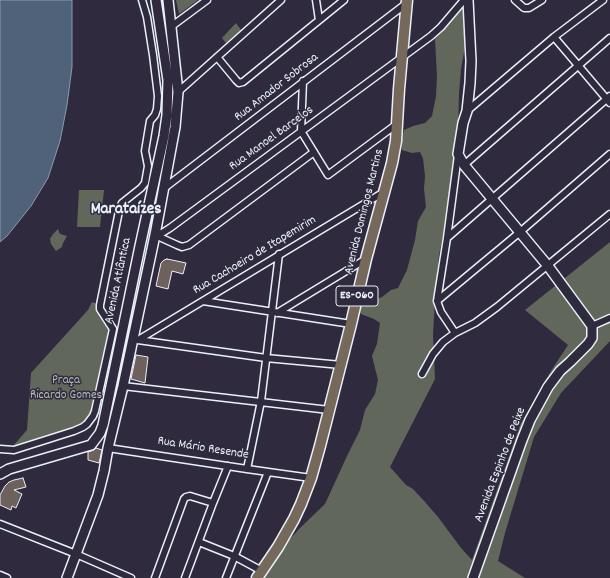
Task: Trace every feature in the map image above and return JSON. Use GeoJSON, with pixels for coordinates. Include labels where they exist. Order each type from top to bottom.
{"type":"FeatureCollection","features":[{"type":"Feature","properties":{"kind":"main road","name":"Avenida Domingos Martins"},"geometry":{"type":"LineString","coordinates":[[259,574],[278,547],[301,504],[311,478],[341,365],[366,259],[392,163],[396,141],[401,57],[407,1]]}},
{"type":"Feature","properties":{"kind":"street"},"geometry":{"type":"LineString","coordinates":[[0,449],[14,450],[74,431],[87,424],[95,411],[112,329],[100,309],[100,305],[119,211],[122,203],[145,183],[148,166],[145,151],[150,121],[155,115],[157,109],[158,96],[153,55],[147,17],[142,0]]}},
{"type":"Feature","properties":{"kind":"street","name":"Avenida Atlântica"},"geometry":{"type":"LineString","coordinates":[[66,578],[98,495],[104,471],[108,448],[135,340],[175,127],[178,92],[168,0]]}},
{"type":"Feature","properties":{"kind":"street"},"geometry":{"type":"LineString","coordinates":[[172,26],[207,0]]}},
{"type":"Feature","properties":{"kind":"street"},"geometry":{"type":"LineString","coordinates":[[178,92],[281,0]]}},
{"type":"Feature","properties":{"kind":"street"},"geometry":{"type":"LineString","coordinates":[[316,0],[318,20]]}},
{"type":"Feature","properties":{"kind":"street"},"geometry":{"type":"LineString","coordinates":[[217,57],[236,80],[241,82],[250,77],[344,0]]}},
{"type":"Feature","properties":{"kind":"street","name":"Rua Manoel Barcelos"},"geometry":{"type":"LineString","coordinates":[[155,235],[170,228],[431,36],[441,27],[464,0]]}},
{"type":"Feature","properties":{"kind":"street"},"geometry":{"type":"LineString","coordinates":[[455,333],[441,312],[437,302],[458,154],[470,83],[471,61],[468,0]]}},
{"type":"Feature","properties":{"kind":"street"},"geometry":{"type":"LineString","coordinates":[[514,0],[524,8],[529,8],[542,0]]}},
{"type":"Feature","properties":{"kind":"street"},"geometry":{"type":"LineString","coordinates":[[466,111],[554,37],[603,0]]}},
{"type":"Feature","properties":{"kind":"street","name":"Avenida Atlântica"},"geometry":{"type":"LineString","coordinates":[[91,445],[100,434],[103,425],[164,136],[167,115],[168,80],[157,1]]}},
{"type":"Feature","properties":{"kind":"street","name":"Rua Amador Sobrosa"},"geometry":{"type":"LineString","coordinates":[[162,190],[407,1]]}},
{"type":"Feature","properties":{"kind":"street"},"geometry":{"type":"LineString","coordinates":[[447,238],[609,100],[577,66],[554,37]]}},
{"type":"Feature","properties":{"kind":"street"},"geometry":{"type":"LineString","coordinates":[[464,165],[610,38]]}},
{"type":"Feature","properties":{"kind":"street"},"geometry":{"type":"LineString","coordinates":[[303,82],[301,132],[328,175],[397,124]]}},
{"type":"Feature","properties":{"kind":"street"},"geometry":{"type":"LineString","coordinates":[[155,235],[182,247],[190,245],[314,152]]}},
{"type":"Feature","properties":{"kind":"street"},"geometry":{"type":"LineString","coordinates":[[458,154],[464,165],[548,266],[592,326],[610,318]]}},
{"type":"Feature","properties":{"kind":"street"},"geometry":{"type":"LineString","coordinates":[[437,302],[610,154]]}},
{"type":"Feature","properties":{"kind":"street","name":"Rua Cachoeiro de Itapemirim"},"geometry":{"type":"LineString","coordinates":[[135,340],[203,301],[384,192]]}},
{"type":"Feature","properties":{"kind":"street"},"geometry":{"type":"LineString","coordinates":[[422,374],[433,354],[443,342],[455,333],[475,323],[496,307],[610,214]]}},
{"type":"Feature","properties":{"kind":"street"},"geometry":{"type":"LineString","coordinates":[[247,469],[261,402],[266,358],[274,312],[279,254]]}},
{"type":"Feature","properties":{"kind":"street"},"geometry":{"type":"LineString","coordinates":[[274,312],[366,259]]}},
{"type":"Feature","properties":{"kind":"street"},"geometry":{"type":"LineString","coordinates":[[203,301],[351,324]]}},
{"type":"Feature","properties":{"kind":"street","name":"Avenida Espinho de Peixe"},"geometry":{"type":"LineString","coordinates":[[474,578],[530,420],[548,387],[560,371],[575,358],[592,338],[592,326]]}},
{"type":"Feature","properties":{"kind":"street"},"geometry":{"type":"LineString","coordinates":[[135,340],[266,358],[341,365]]}},
{"type":"Feature","properties":{"kind":"street"},"geometry":{"type":"LineString","coordinates":[[123,386],[329,410]]}},
{"type":"Feature","properties":{"kind":"street"},"geometry":{"type":"LineString","coordinates":[[0,474],[10,469],[91,445]]}},
{"type":"Feature","properties":{"kind":"street","name":"Rua Mário Resende"},"geometry":{"type":"LineString","coordinates":[[91,445],[311,478]]}},
{"type":"Feature","properties":{"kind":"street"},"geometry":{"type":"LineString","coordinates":[[186,578],[228,466]]}},
{"type":"Feature","properties":{"kind":"street"},"geometry":{"type":"LineString","coordinates":[[226,578],[268,472]]}},
{"type":"Feature","properties":{"kind":"street"},"geometry":{"type":"LineString","coordinates":[[155,578],[180,508],[186,497],[194,497],[213,503]]}},
{"type":"Feature","properties":{"kind":"street"},"geometry":{"type":"LineString","coordinates":[[0,524],[76,554],[131,578]]}},
{"type":"Feature","properties":{"kind":"street"},"geometry":{"type":"LineString","coordinates":[[199,542],[234,556],[259,574]]}},
{"type":"Feature","properties":{"kind":"street"},"geometry":{"type":"LineString","coordinates":[[0,575],[7,578]]}},
{"type":"Feature","properties":{"kind":"green space"},"geometry":{"type":"Polygon","coordinates":[[[176,0],[198,0],[179,14],[176,0]]]}},
{"type":"Feature","properties":{"kind":"green space"},"geometry":{"type":"Polygon","coordinates":[[[464,7],[466,41],[461,69],[458,134],[447,216],[439,255],[435,299],[433,335],[435,379],[390,467],[406,485],[413,489],[425,502],[472,560],[521,423],[549,374],[568,345],[525,310],[610,242],[610,341],[561,393],[534,437],[498,561],[525,578],[263,578],[281,549],[325,504],[360,430],[365,410],[375,394],[378,380],[372,356],[377,344],[380,323],[361,314],[358,308],[362,300],[372,301],[382,297],[391,290],[398,288],[407,270],[415,240],[418,221],[426,207],[424,189],[425,176],[423,158],[420,152],[412,153],[402,150],[402,139],[404,130],[425,123],[432,116],[436,96],[437,77],[435,39],[458,10],[464,7]]]}},
{"type":"Feature","properties":{"kind":"green space"},"geometry":{"type":"Polygon","coordinates":[[[236,23],[241,30],[226,43],[222,38],[236,23]]]}},
{"type":"Feature","properties":{"kind":"green space"},"geometry":{"type":"Polygon","coordinates":[[[79,190],[104,190],[100,227],[77,227],[79,190]]]}},
{"type":"Feature","properties":{"kind":"green space"},"geometry":{"type":"Polygon","coordinates":[[[58,229],[60,234],[67,236],[62,247],[56,251],[51,244],[50,239],[58,229]]]}},
{"type":"Feature","properties":{"kind":"green space","name":"Praça Ricardo Gomes"},"geometry":{"type":"Polygon","coordinates":[[[92,302],[100,305],[115,328],[96,416],[93,422],[79,432],[15,452],[13,446],[27,430],[31,373],[88,310],[92,302]]]}},
{"type":"Feature","properties":{"kind":"water"},"geometry":{"type":"Polygon","coordinates":[[[0,0],[72,0],[72,67],[60,141],[48,178],[31,206],[7,236],[0,242],[0,0]]]}},
{"type":"Feature","properties":{"kind":"building"},"geometry":{"type":"Polygon","coordinates":[[[167,259],[186,263],[183,274],[172,271],[168,289],[156,286],[161,263],[167,259]]]}},
{"type":"Feature","properties":{"kind":"building"},"geometry":{"type":"Polygon","coordinates":[[[136,355],[148,357],[145,383],[131,379],[136,355]]]}},
{"type":"Feature","properties":{"kind":"building"},"geometry":{"type":"Polygon","coordinates":[[[96,448],[102,450],[99,463],[88,460],[88,452],[96,448]]]}},
{"type":"Feature","properties":{"kind":"building"},"geometry":{"type":"Polygon","coordinates":[[[23,478],[26,487],[14,490],[22,494],[16,508],[12,506],[11,510],[0,505],[0,495],[5,486],[9,482],[23,478]]]}},
{"type":"Feature","properties":{"kind":"district","name":"Marataízes"},"geometry":{"type":"Point","coordinates":[126,211]}}]}
